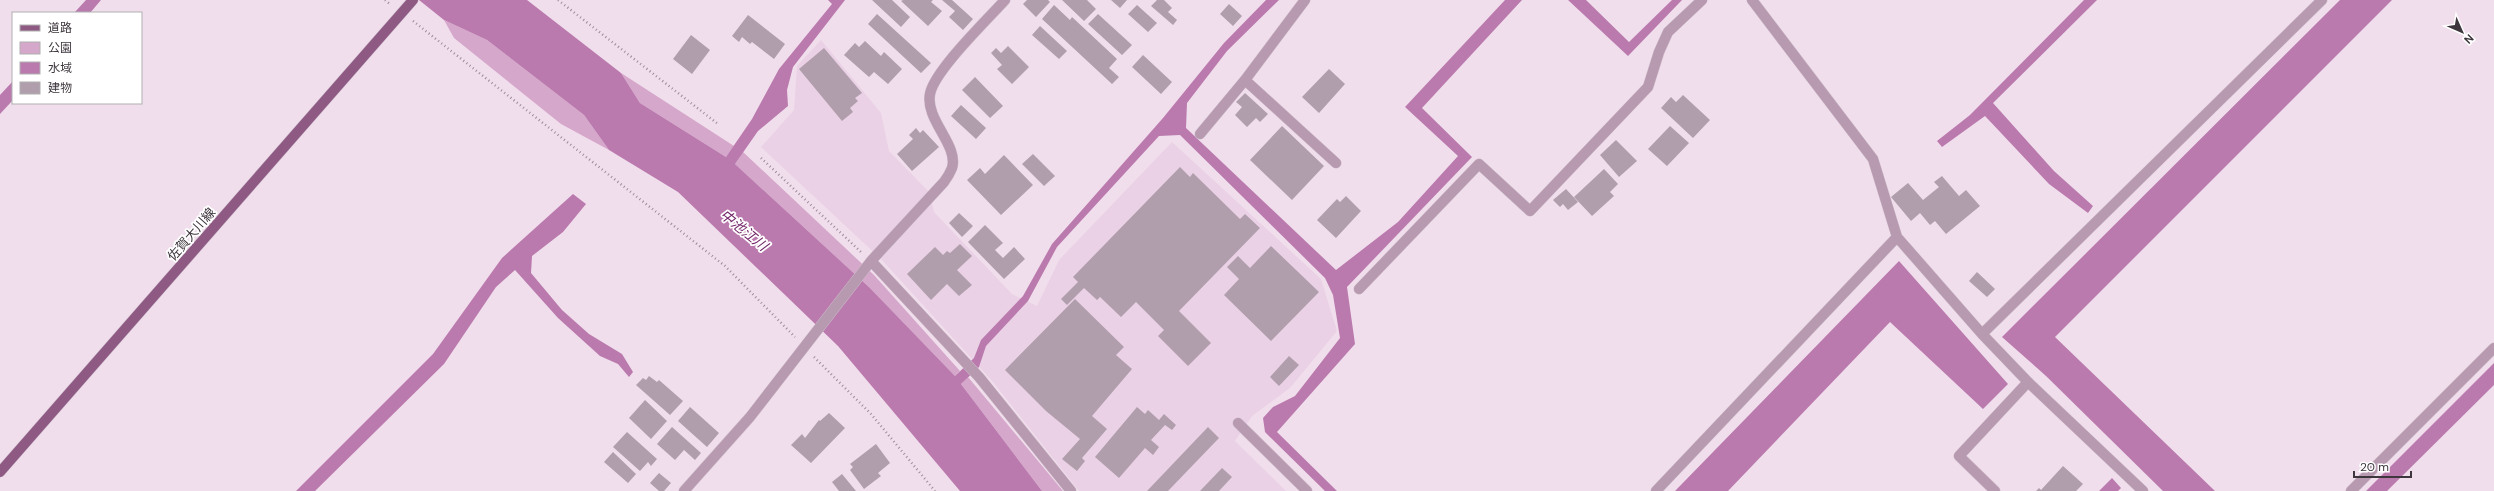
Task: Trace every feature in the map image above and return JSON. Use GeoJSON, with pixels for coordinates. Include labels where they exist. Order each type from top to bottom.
{"type":"FeatureCollection","features":[{"type":"Feature","properties":{"kind":"main road","name":"佐賀大川線"},"geometry":{"type":"LineString","coordinates":[[0,472],[413,0]]}},
{"type":"Feature","properties":{"kind":"street"},"geometry":{"type":"LineString","coordinates":[[684,491],[750,417],[871,261],[944,182],[952,168],[953,156],[932,113],[930,95],[942,71],[1005,0]]}},
{"type":"Feature","properties":{"kind":"street"},"geometry":{"type":"LineString","coordinates":[[1200,134],[1245,80],[1305,0]]}},
{"type":"Feature","properties":{"kind":"street"},"geometry":{"type":"LineString","coordinates":[[1359,289],[1479,164],[1530,211],[1648,87],[1659,52],[1668,32],[1702,0]]}},
{"type":"Feature","properties":{"kind":"street"},"geometry":{"type":"LineString","coordinates":[[1752,0],[1873,159],[1897,237],[1982,334],[2028,382],[2143,491]]}},
{"type":"Feature","properties":{"kind":"street"},"geometry":{"type":"LineString","coordinates":[[1982,334],[2322,0]]}},
{"type":"Feature","properties":{"kind":"street"},"geometry":{"type":"LineString","coordinates":[[1245,80],[1336,163]]}},
{"type":"Feature","properties":{"kind":"street"},"geometry":{"type":"LineString","coordinates":[[1656,491],[1897,237]]}},
{"type":"Feature","properties":{"kind":"street"},"geometry":{"type":"LineString","coordinates":[[871,261],[979,377],[1071,491]]}},
{"type":"Feature","properties":{"kind":"street"},"geometry":{"type":"LineString","coordinates":[[2351,491],[2494,348]]}},
{"type":"Feature","properties":{"kind":"street"},"geometry":{"type":"LineString","coordinates":[[1995,491],[1959,456],[2028,382]]}},
{"type":"Feature","properties":{"kind":"street"},"geometry":{"type":"LineString","coordinates":[[1238,423],[1306,491]]}},
{"type":"Feature","properties":{"kind":"path"},"geometry":{"type":"LineString","coordinates":[[386,0],[725,266],[870,414],[935,491]]}},
{"type":"Feature","properties":{"kind":"path"},"geometry":{"type":"LineString","coordinates":[[558,0],[718,124]]}},
{"type":"Feature","properties":{"kind":"path"},"geometry":{"type":"LineString","coordinates":[[761,158],[871,261]]}},
{"type":"Feature","properties":{"kind":"shaded area"},"geometry":{"type":"Polygon","coordinates":[[[821,40],[881,113],[889,151],[929,192],[934,212],[1012,294],[1037,306],[1059,260],[1172,142],[1321,279],[1337,331],[1290,388],[1252,416],[1235,441],[1286,491],[1079,491],[993,382],[882,260],[761,147],[794,110],[797,66],[821,40]]]}},
{"type":"Feature","properties":{"kind":"green space"},"geometry":{"type":"Polygon","coordinates":[[[444,20],[487,40],[584,115],[609,150],[561,124],[454,38],[444,20]]]}},
{"type":"Feature","properties":{"kind":"green space"},"geometry":{"type":"Polygon","coordinates":[[[621,73],[734,146],[726,157],[640,103],[621,73]]]}},
{"type":"Feature","properties":{"kind":"green space"},"geometry":{"type":"Polygon","coordinates":[[[743,152],[874,275],[960,371],[955,376],[870,288],[735,164],[743,152]]]}},
{"type":"Feature","properties":{"kind":"green space"},"geometry":{"type":"Polygon","coordinates":[[[968,377],[1063,491],[1042,491],[961,384],[968,377]]]}},
{"type":"Feature","properties":{"kind":"water"},"geometry":{"type":"Polygon","coordinates":[[[86,0],[101,0],[91,12],[75,12],[86,0]]]}},
{"type":"Feature","properties":{"kind":"water","name":"中池江川"},"geometry":{"type":"Polygon","coordinates":[[[419,0],[527,0],[621,73],[640,103],[726,157],[752,119],[779,69],[832,4],[828,0],[845,0],[793,67],[787,90],[788,106],[758,131],[735,164],[870,288],[955,376],[974,358],[981,340],[1023,296],[1052,244],[1163,118],[1224,43],[1266,0],[1279,0],[1227,51],[1187,103],[1186,128],[1336,270],[1398,222],[1458,156],[1405,107],[1505,0],[1522,0],[1422,108],[1472,157],[1347,287],[1355,344],[1277,432],[1337,491],[1325,491],[1265,432],[1263,418],[1273,407],[1295,396],[1340,338],[1333,295],[1325,278],[1180,135],[1159,136],[1057,247],[1028,301],[986,346],[979,367],[961,384],[1042,491],[960,491],[838,346],[678,192],[609,150],[584,115],[487,40],[444,20],[419,0]]]}},
{"type":"Feature","properties":{"kind":"water"},"geometry":{"type":"Polygon","coordinates":[[[1568,0],[1586,0],[1629,42],[1672,0],[1682,0],[1628,56],[1568,0]]]}},
{"type":"Feature","properties":{"kind":"water"},"geometry":{"type":"Polygon","coordinates":[[[2084,0],[2097,0],[1993,103],[2054,171],[2093,206],[2088,213],[2049,184],[1985,116],[1942,147],[1937,141],[1970,115],[2084,0]]]}},
{"type":"Feature","properties":{"kind":"water"},"geometry":{"type":"Polygon","coordinates":[[[2340,0],[2392,0],[2055,337],[2215,491],[2163,491],[2046,376],[2002,337],[2340,0]]]}},
{"type":"Feature","properties":{"kind":"water"},"geometry":{"type":"Polygon","coordinates":[[[12,82],[12,101],[0,114],[0,95],[12,82]]]}},
{"type":"Feature","properties":{"kind":"water"},"geometry":{"type":"Polygon","coordinates":[[[573,194],[586,204],[563,232],[532,256],[531,273],[562,310],[589,334],[622,354],[633,372],[629,377],[618,364],[600,356],[558,318],[515,270],[496,287],[444,364],[315,491],[296,491],[433,354],[502,258],[573,194]]]}},
{"type":"Feature","properties":{"kind":"water"},"geometry":{"type":"Polygon","coordinates":[[[1899,261],[2008,384],[1983,409],[1890,322],[1728,491],[1675,491],[1899,261]]]}},
{"type":"Feature","properties":{"kind":"water"},"geometry":{"type":"Polygon","coordinates":[[[2494,363],[2494,385],[2387,491],[2366,491],[2494,363]]]}},
{"type":"Feature","properties":{"kind":"water"},"geometry":{"type":"Polygon","coordinates":[[[2112,478],[2121,488],[2118,491],[2099,491],[2112,478]]]}},
{"type":"Feature","properties":{"kind":"building"},"geometry":{"type":"Polygon","coordinates":[[[872,0],[892,0],[910,17],[901,27],[872,0]]]}},
{"type":"Feature","properties":{"kind":"building"},"geometry":{"type":"Polygon","coordinates":[[[933,0],[931,2],[942,11],[928,26],[901,1],[933,0]]]}},
{"type":"Feature","properties":{"kind":"building"},"geometry":{"type":"Polygon","coordinates":[[[942,0],[952,0],[973,19],[963,30],[949,17],[955,11],[942,0]]]}},
{"type":"Feature","properties":{"kind":"building"},"geometry":{"type":"Polygon","coordinates":[[[1027,0],[1048,0],[1050,2],[1036,17],[1023,4],[1027,0]]]}},
{"type":"Feature","properties":{"kind":"building"},"geometry":{"type":"Polygon","coordinates":[[[1062,0],[1087,0],[1096,9],[1084,21],[1062,0]]]}},
{"type":"Feature","properties":{"kind":"building"},"geometry":{"type":"Polygon","coordinates":[[[1111,0],[1127,0],[1120,8],[1111,0]]]}},
{"type":"Feature","properties":{"kind":"building"},"geometry":{"type":"Polygon","coordinates":[[[1157,0],[1164,0],[1172,8],[1168,12],[1177,20],[1173,25],[1151,6],[1157,0]]]}},
{"type":"Feature","properties":{"kind":"building"},"geometry":{"type":"Polygon","coordinates":[[[1229,4],[1242,16],[1233,26],[1220,14],[1229,4]]]}},
{"type":"Feature","properties":{"kind":"building"},"geometry":{"type":"Polygon","coordinates":[[[1054,5],[1070,20],[1072,17],[1117,59],[1109,68],[1119,77],[1112,84],[1042,19],[1054,5]]]}},
{"type":"Feature","properties":{"kind":"building"},"geometry":{"type":"Polygon","coordinates":[[[1137,5],[1157,23],[1148,32],[1128,14],[1137,5]]]}},
{"type":"Feature","properties":{"kind":"building"},"geometry":{"type":"Polygon","coordinates":[[[877,14],[931,63],[921,73],[868,24],[877,14]]]}},
{"type":"Feature","properties":{"kind":"building"},"geometry":{"type":"Polygon","coordinates":[[[1098,14],[1132,45],[1122,55],[1088,24],[1098,14]]]}},
{"type":"Feature","properties":{"kind":"building"},"geometry":{"type":"Polygon","coordinates":[[[748,15],[785,44],[774,59],[752,42],[750,44],[742,37],[739,42],[732,36],[748,15]]]}},
{"type":"Feature","properties":{"kind":"building"},"geometry":{"type":"Polygon","coordinates":[[[1040,26],[1067,51],[1059,59],[1032,35],[1040,26]]]}},
{"type":"Feature","properties":{"kind":"building"},"geometry":{"type":"Polygon","coordinates":[[[691,35],[710,50],[692,74],[673,59],[691,35]]]}},
{"type":"Feature","properties":{"kind":"building"},"geometry":{"type":"Polygon","coordinates":[[[865,41],[881,56],[884,52],[902,69],[888,84],[874,72],[869,77],[844,55],[855,43],[859,47],[865,41]]]}},
{"type":"Feature","properties":{"kind":"building"},"geometry":{"type":"Polygon","coordinates":[[[1008,46],[1029,67],[1012,84],[997,69],[1002,65],[991,53],[996,48],[1001,53],[1008,46]]]}},
{"type":"Feature","properties":{"kind":"building"},"geometry":{"type":"Polygon","coordinates":[[[824,48],[862,93],[855,98],[858,101],[850,108],[853,112],[842,121],[799,69],[824,48]]]}},
{"type":"Feature","properties":{"kind":"building"},"geometry":{"type":"Polygon","coordinates":[[[1143,55],[1172,82],[1161,94],[1132,67],[1143,55]]]}},
{"type":"Feature","properties":{"kind":"building"},"geometry":{"type":"Polygon","coordinates":[[[1329,69],[1345,84],[1319,113],[1302,97],[1329,69]]]}},
{"type":"Feature","properties":{"kind":"building"},"geometry":{"type":"Polygon","coordinates":[[[975,77],[1003,106],[990,118],[962,90],[975,77]]]}},
{"type":"Feature","properties":{"kind":"building"},"geometry":{"type":"Polygon","coordinates":[[[1245,93],[1268,114],[1260,122],[1256,118],[1247,127],[1235,115],[1242,107],[1236,102],[1245,93]]]}},
{"type":"Feature","properties":{"kind":"building"},"geometry":{"type":"Polygon","coordinates":[[[1683,95],[1710,120],[1693,138],[1661,108],[1671,97],[1676,102],[1683,95]]]}},
{"type":"Feature","properties":{"kind":"building"},"geometry":{"type":"Polygon","coordinates":[[[961,105],[986,128],[976,139],[951,116],[961,105]]]}},
{"type":"Feature","properties":{"kind":"building"},"geometry":{"type":"Polygon","coordinates":[[[1282,126],[1324,166],[1292,200],[1250,160],[1282,126]]]}},
{"type":"Feature","properties":{"kind":"building"},"geometry":{"type":"Polygon","coordinates":[[[1670,126],[1689,143],[1667,166],[1648,149],[1670,126]]]}},
{"type":"Feature","properties":{"kind":"building"},"geometry":{"type":"Polygon","coordinates":[[[916,128],[920,133],[923,130],[939,147],[912,171],[897,154],[913,139],[909,135],[916,128]]]}},
{"type":"Feature","properties":{"kind":"building"},"geometry":{"type":"Polygon","coordinates":[[[1616,140],[1637,161],[1619,177],[1600,155],[1616,140]]]}},
{"type":"Feature","properties":{"kind":"building"},"geometry":{"type":"Polygon","coordinates":[[[1033,154],[1055,176],[1044,186],[1022,164],[1033,154]]]}},
{"type":"Feature","properties":{"kind":"building"},"geometry":{"type":"Polygon","coordinates":[[[1004,155],[1033,185],[1001,215],[967,180],[980,168],[985,174],[1004,155]]]}},
{"type":"Feature","properties":{"kind":"building"},"geometry":{"type":"Polygon","coordinates":[[[1180,167],[1190,177],[1193,173],[1240,219],[1245,214],[1260,228],[1179,311],[1211,343],[1188,366],[1158,336],[1164,330],[1136,302],[1121,317],[1100,297],[1097,300],[1084,288],[1067,305],[1061,299],[1078,282],[1073,277],[1180,167]]]}},
{"type":"Feature","properties":{"kind":"building"},"geometry":{"type":"Polygon","coordinates":[[[1604,169],[1618,184],[1610,192],[1614,196],[1592,216],[1574,197],[1604,169]]]}},
{"type":"Feature","properties":{"kind":"building"},"geometry":{"type":"Polygon","coordinates":[[[1942,176],[1959,196],[1966,190],[1980,206],[1946,234],[1935,221],[1930,225],[1920,213],[1911,221],[1891,197],[1908,183],[1923,200],[1939,187],[1934,182],[1942,176]]]}},
{"type":"Feature","properties":{"kind":"building"},"geometry":{"type":"Polygon","coordinates":[[[1566,189],[1578,202],[1568,210],[1563,204],[1560,207],[1553,200],[1566,189]]]}},
{"type":"Feature","properties":{"kind":"building"},"geometry":{"type":"Polygon","coordinates":[[[1346,196],[1361,211],[1336,238],[1317,220],[1337,199],[1340,202],[1346,196]]]}},
{"type":"Feature","properties":{"kind":"building"},"geometry":{"type":"Polygon","coordinates":[[[959,213],[973,226],[962,237],[949,223],[959,213]]]}},
{"type":"Feature","properties":{"kind":"building"},"geometry":{"type":"Polygon","coordinates":[[[985,225],[1003,243],[995,250],[1003,258],[1014,247],[1025,259],[1004,279],[968,242],[985,225]]]}},
{"type":"Feature","properties":{"kind":"building"},"geometry":{"type":"Polygon","coordinates":[[[960,244],[972,256],[957,270],[972,285],[959,296],[947,284],[931,300],[907,274],[935,247],[943,255],[947,251],[950,253],[960,244]]]}},
{"type":"Feature","properties":{"kind":"building"},"geometry":{"type":"Polygon","coordinates":[[[1271,246],[1319,292],[1271,341],[1224,295],[1239,279],[1227,267],[1238,256],[1250,268],[1271,246]]]}},
{"type":"Feature","properties":{"kind":"building"},"geometry":{"type":"Polygon","coordinates":[[[1977,272],[1995,289],[1987,297],[1969,281],[1977,272]]]}},
{"type":"Feature","properties":{"kind":"building"},"geometry":{"type":"Polygon","coordinates":[[[1075,299],[1124,347],[1116,355],[1132,369],[1092,416],[1107,429],[1082,458],[1085,461],[1077,471],[1062,459],[1080,439],[1046,411],[1005,370],[1075,299]]]}},
{"type":"Feature","properties":{"kind":"building"},"geometry":{"type":"Polygon","coordinates":[[[1289,356],[1299,365],[1279,386],[1270,377],[1289,356]]]}},
{"type":"Feature","properties":{"kind":"building"},"geometry":{"type":"Polygon","coordinates":[[[649,376],[657,382],[659,380],[683,401],[670,415],[636,385],[643,378],[646,380],[649,376]]]}},
{"type":"Feature","properties":{"kind":"building"},"geometry":{"type":"Polygon","coordinates":[[[645,400],[667,421],[651,439],[629,418],[645,400]]]}},
{"type":"Feature","properties":{"kind":"building"},"geometry":{"type":"Polygon","coordinates":[[[690,407],[719,433],[707,447],[678,421],[690,407]]]}},
{"type":"Feature","properties":{"kind":"building"},"geometry":{"type":"Polygon","coordinates":[[[1137,407],[1145,414],[1148,410],[1159,420],[1164,414],[1176,425],[1172,430],[1165,425],[1151,440],[1159,447],[1153,455],[1145,448],[1119,478],[1095,457],[1137,407]]]}},
{"type":"Feature","properties":{"kind":"building"},"geometry":{"type":"Polygon","coordinates":[[[829,413],[845,428],[811,463],[791,445],[802,434],[805,438],[819,420],[820,421],[829,413]]]}},
{"type":"Feature","properties":{"kind":"building"},"geometry":{"type":"Polygon","coordinates":[[[672,427],[701,453],[695,460],[684,450],[675,460],[657,444],[672,427]]]}},
{"type":"Feature","properties":{"kind":"building"},"geometry":{"type":"Polygon","coordinates":[[[1208,427],[1219,438],[1168,491],[1147,491],[1208,427]]]}},
{"type":"Feature","properties":{"kind":"building"},"geometry":{"type":"Polygon","coordinates":[[[627,432],[657,459],[651,466],[648,462],[640,471],[613,447],[627,432]]]}},
{"type":"Feature","properties":{"kind":"building"},"geometry":{"type":"Polygon","coordinates":[[[876,444],[890,463],[878,473],[881,476],[864,489],[850,470],[853,467],[850,464],[876,444]]]}},
{"type":"Feature","properties":{"kind":"building"},"geometry":{"type":"Polygon","coordinates":[[[613,452],[636,474],[628,483],[604,462],[613,452]]]}},
{"type":"Feature","properties":{"kind":"building"},"geometry":{"type":"Polygon","coordinates":[[[2063,466],[2083,484],[2076,491],[2036,491],[2039,488],[2041,490],[2063,466]]]}},
{"type":"Feature","properties":{"kind":"building"},"geometry":{"type":"Polygon","coordinates":[[[1222,468],[1232,477],[1219,491],[1200,491],[1222,468]]]}},
{"type":"Feature","properties":{"kind":"building"},"geometry":{"type":"Polygon","coordinates":[[[659,473],[671,483],[664,491],[659,491],[650,483],[659,473]]]}},
{"type":"Feature","properties":{"kind":"building"},"geometry":{"type":"Polygon","coordinates":[[[842,474],[856,491],[839,491],[832,482],[842,474]]]}}]}
